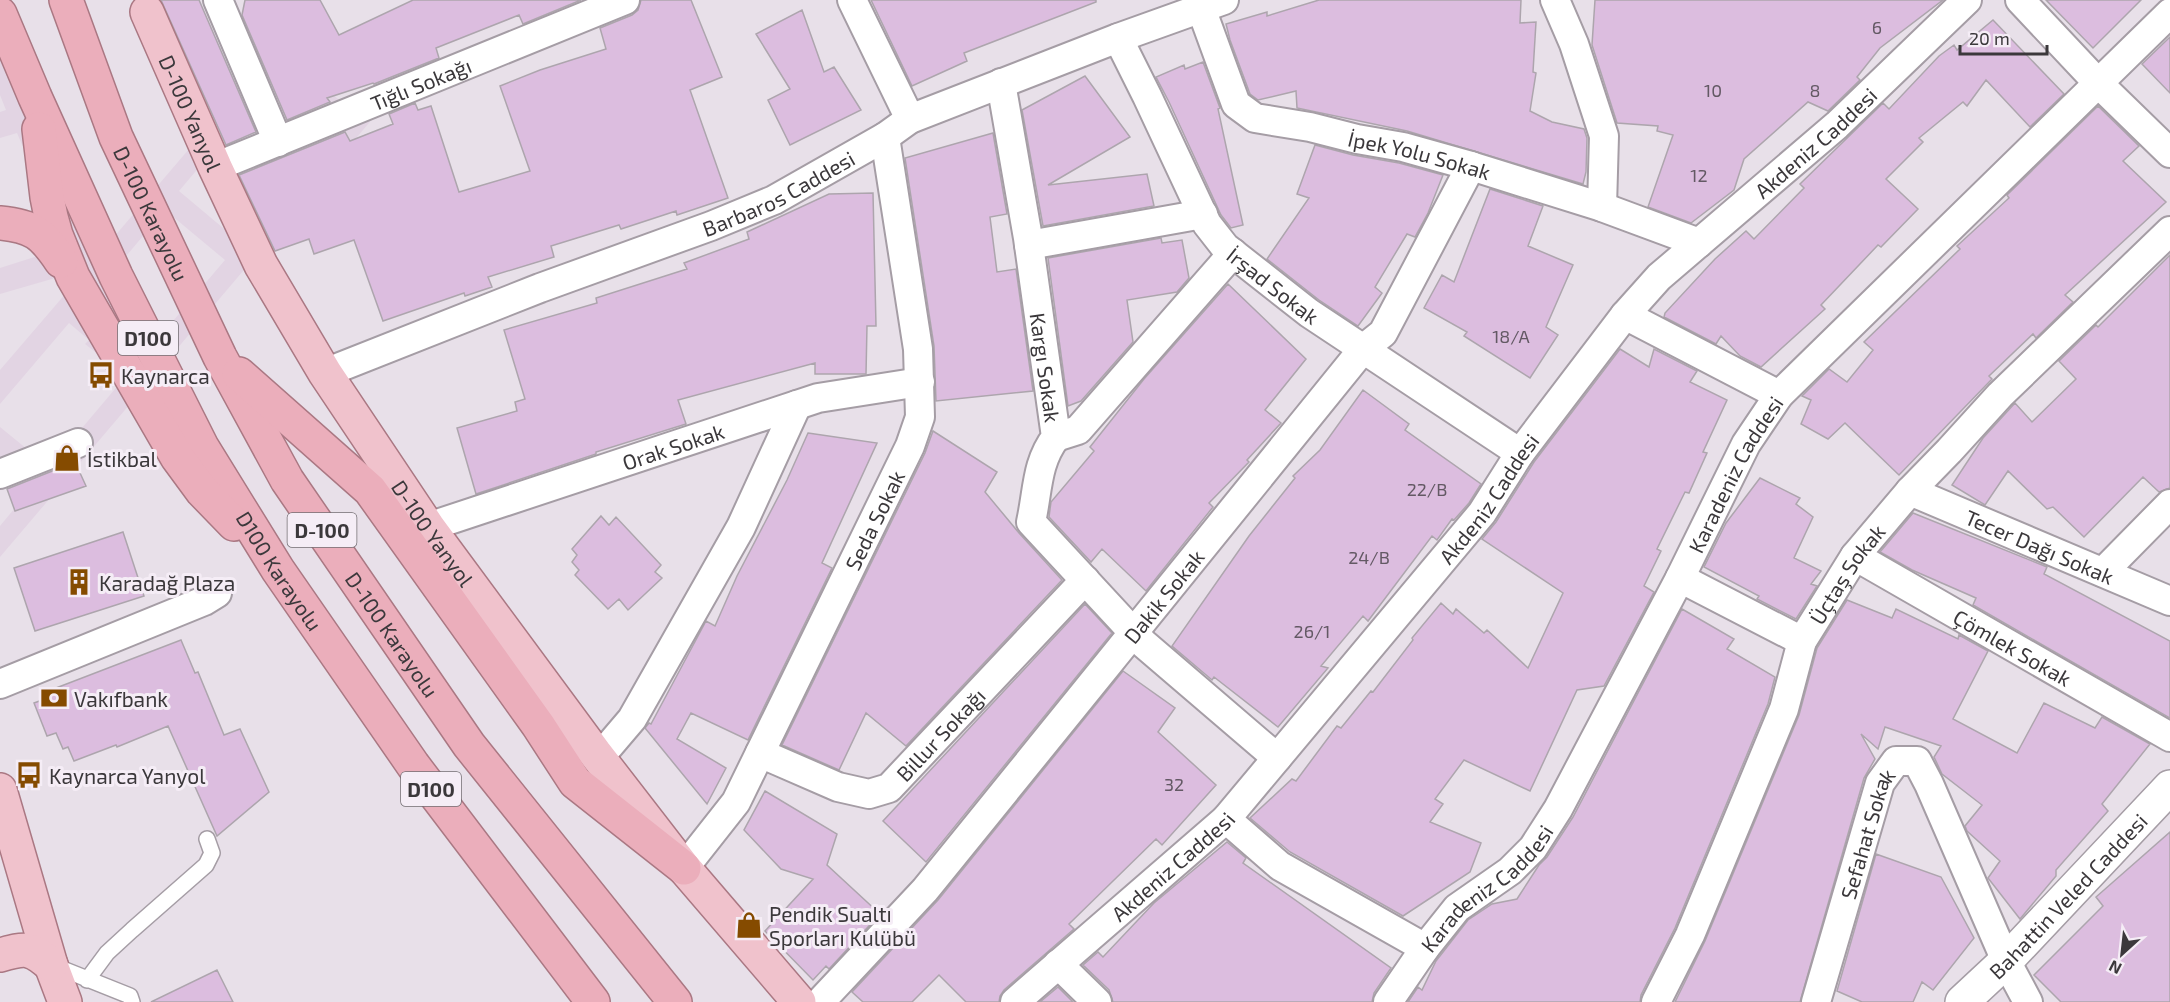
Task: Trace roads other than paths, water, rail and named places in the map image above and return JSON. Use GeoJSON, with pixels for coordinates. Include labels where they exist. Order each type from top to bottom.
{"type":"FeatureCollection","features":[{"type":"Feature","properties":{"kind":"highway","name":"D-100 Karayolu"},"geometry":{"type":"LineString","coordinates":[[66,0],[116,137],[220,357],[287,480],[469,745],[675,1002]]}},
{"type":"Feature","properties":{"kind":"highway"},"geometry":{"type":"LineString","coordinates":[[0,15],[35,98],[46,197],[56,235],[73,277]]}},
{"type":"Feature","properties":{"kind":"highway","name":"D100 Karayolu"},"geometry":{"type":"LineString","coordinates":[[35,98],[116,276],[202,447],[278,570],[413,765],[593,1002]]}},
{"type":"Feature","properties":{"kind":"highway"},"geometry":{"type":"LineString","coordinates":[[0,223],[33,230],[47,241],[73,277],[177,457],[202,491],[278,570]]}},
{"type":"Feature","properties":{"kind":"highway"},"geometry":{"type":"LineString","coordinates":[[220,357],[370,490],[538,725],[575,782],[684,868]]}},
{"type":"Feature","properties":{"kind":"main road","name":"D-100 Yanyol"},"geometry":{"type":"LineString","coordinates":[[147,12],[215,168],[261,265],[325,373],[428,527],[595,753],[684,868],[799,1002]]}},
{"type":"Feature","properties":{"kind":"main road"},"geometry":{"type":"LineString","coordinates":[[0,790],[51,965]]}},
{"type":"Feature","properties":{"kind":"main road"},"geometry":{"type":"LineString","coordinates":[[0,955],[23,949],[36,952],[76,991]]}},
{"type":"Feature","properties":{"kind":"street"},"geometry":{"type":"LineString","coordinates":[[218,0],[278,142]]}},
{"type":"Feature","properties":{"kind":"street","name":"Tığlı Sokağı"},"geometry":{"type":"LineString","coordinates":[[215,168],[625,0]]}},
{"type":"Feature","properties":{"kind":"street"},"geometry":{"type":"LineString","coordinates":[[852,0],[910,119]]}},
{"type":"Feature","properties":{"kind":"street"},"geometry":{"type":"LineString","coordinates":[[1555,0],[1574,44],[1604,136],[1602,207]]}},
{"type":"Feature","properties":{"kind":"street","name":"Akdeniz Caddesi"},"geometry":{"type":"LineString","coordinates":[[1015,1002],[1226,819],[1482,513],[1520,453],[1625,315],[1659,277],[1837,125],[1967,0]]}},
{"type":"Feature","properties":{"kind":"street"},"geometry":{"type":"LineString","coordinates":[[2020,0],[2099,84],[2170,153]]}},
{"type":"Feature","properties":{"kind":"street","name":"Barbaros Caddesi"},"geometry":{"type":"LineString","coordinates":[[325,373],[540,288],[732,218],[774,200],[885,137],[910,119],[1208,2]]}},
{"type":"Feature","properties":{"kind":"street","name":"İpek Yolu Sokak"},"geometry":{"type":"LineString","coordinates":[[1208,2],[1236,104],[1255,118],[1403,147],[1471,166],[1602,207],[1699,243]]}},
{"type":"Feature","properties":{"kind":"street","name":"Karadeniz Caddesi"},"geometry":{"type":"LineString","coordinates":[[1388,1002],[1425,948],[1457,908],[1510,871],[1533,848],[1558,810],[1680,578],[1746,444],[1779,395],[2170,13]]}},
{"type":"Feature","properties":{"kind":"street","name":"İrşad Sokak"},"geometry":{"type":"LineString","coordinates":[[1118,38],[1207,224],[1225,247],[1309,313],[1520,453]]}},
{"type":"Feature","properties":{"kind":"street","name":"Kargı Sokak"},"geometry":{"type":"LineString","coordinates":[[1001,83],[1029,245],[1056,437],[1046,451],[1038,477],[1037,498],[1031,522],[1134,633],[1277,758]]}},
{"type":"Feature","properties":{"kind":"street","name":"Seda Sokak"},"geometry":{"type":"LineString","coordinates":[[684,868],[736,802],[910,446],[920,417],[918,349],[885,137]]}},
{"type":"Feature","properties":{"kind":"street","name":"Dakik Sokak"},"geometry":{"type":"LineString","coordinates":[[820,1002],[925,890],[1363,349],[1383,333],[1471,166]]}},
{"type":"Feature","properties":{"kind":"street"},"geometry":{"type":"LineString","coordinates":[[1029,245],[1203,214]]}},
{"type":"Feature","properties":{"kind":"street","name":"Üçtaş Sokak"},"geometry":{"type":"LineString","coordinates":[[1656,1002],[1690,935],[1784,709],[1802,641],[1855,556],[1910,491],[2000,395],[2170,231]]}},
{"type":"Feature","properties":{"kind":"street"},"geometry":{"type":"LineString","coordinates":[[1056,437],[1078,430],[1233,253]]}},
{"type":"Feature","properties":{"kind":"street"},"geometry":{"type":"LineString","coordinates":[[1625,315],[1779,395]]}},
{"type":"Feature","properties":{"kind":"street","name":"Orak Sokak"},"geometry":{"type":"LineString","coordinates":[[428,527],[818,398],[920,382]]}},
{"type":"Feature","properties":{"kind":"street"},"geometry":{"type":"LineString","coordinates":[[595,753],[609,746],[632,719],[741,527],[797,405]]}},
{"type":"Feature","properties":{"kind":"street"},"geometry":{"type":"LineString","coordinates":[[0,474],[78,443]]}},
{"type":"Feature","properties":{"kind":"street","name":"Tecer Dağı Sokak"},"geometry":{"type":"LineString","coordinates":[[1910,491],[2170,601]]}},
{"type":"Feature","properties":{"kind":"street"},"geometry":{"type":"LineString","coordinates":[[2103,572],[2170,504]]}},
{"type":"Feature","properties":{"kind":"street","name":"Çömlek Sokak"},"geometry":{"type":"LineString","coordinates":[[1855,556],[2170,737]]}},
{"type":"Feature","properties":{"kind":"street"},"geometry":{"type":"LineString","coordinates":[[1680,578],[1802,641]]}},
{"type":"Feature","properties":{"kind":"street","name":"Billur Sokağı"},"geometry":{"type":"LineString","coordinates":[[760,753],[838,787],[869,794],[889,788],[1084,580]]}},
{"type":"Feature","properties":{"kind":"street"},"geometry":{"type":"LineString","coordinates":[[0,684],[204,601],[217,593]]}},
{"type":"Feature","properties":{"kind":"street","name":"Sefahat Sokak"},"geometry":{"type":"LineString","coordinates":[[1816,1002],[1880,783],[1896,760],[1917,761],[2006,961]]}},
{"type":"Feature","properties":{"kind":"street","name":"Bahattin Veled Caddesi"},"geometry":{"type":"LineString","coordinates":[[1962,1002],[2006,961],[2170,787]]}},
{"type":"Feature","properties":{"kind":"street"},"geometry":{"type":"LineString","coordinates":[[1226,819],[1280,866],[1425,948]]}},
{"type":"Feature","properties":{"kind":"street"},"geometry":{"type":"LineString","coordinates":[[2006,961],[2028,1002]]}},
{"type":"Feature","properties":{"kind":"street"},"geometry":{"type":"LineString","coordinates":[[1058,964],[1098,1002]]}},
{"type":"Feature","properties":{"kind":"lane"},"geometry":{"type":"LineString","coordinates":[[76,991],[107,953],[206,865],[212,852],[207,839]]}},
{"type":"Feature","properties":{"kind":"lane"},"geometry":{"type":"LineString","coordinates":[[76,991],[130,996],[132,1002]]}},
{"type":"Feature","properties":{"kind":"place","name":"Kaynarca"},"geometry":{"type":"Point","coordinates":[101,375]}},
{"type":"Feature","properties":{"kind":"place","name":"İstikbal"},"geometry":{"type":"Point","coordinates":[67,458]}},
{"type":"Feature","properties":{"kind":"place","name":"Karadağ Plaza"},"geometry":{"type":"Point","coordinates":[79,582]}},
{"type":"Feature","properties":{"kind":"place","name":"Vakıfbank"},"geometry":{"type":"Point","coordinates":[54,698]}},
{"type":"Feature","properties":{"kind":"place","name":"Kaynarca Yanyol"},"geometry":{"type":"Point","coordinates":[29,775]}},
{"type":"Feature","properties":{"kind":"place","name":"Pendik Sualtı Sporları Kulübü"},"geometry":{"type":"Point","coordinates":[749,925]}}]}
